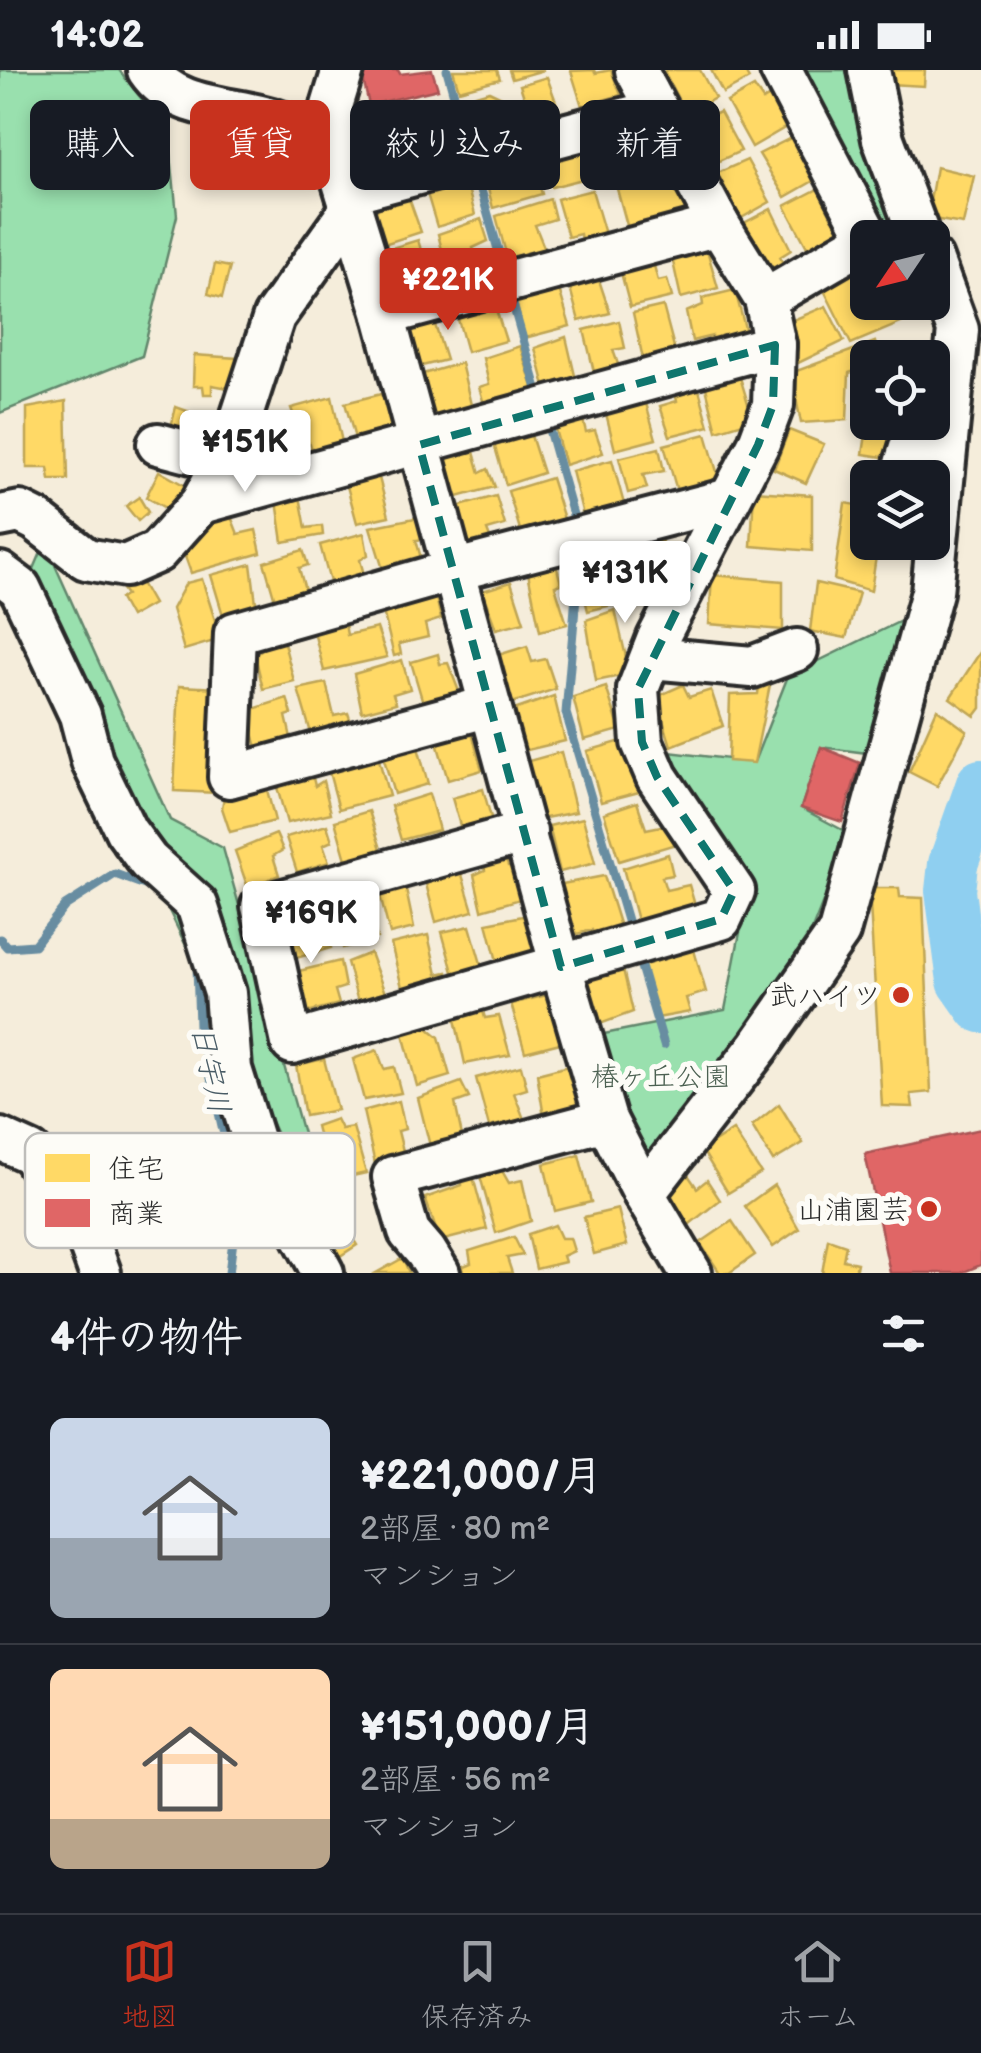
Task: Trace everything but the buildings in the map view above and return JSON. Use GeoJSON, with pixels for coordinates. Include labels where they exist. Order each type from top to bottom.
{"type":"FeatureCollection","features":[{"type":"Feature","properties":{"kind":"street"},"geometry":{"type":"LineString","coordinates":[[344,70],[332,106],[330,143],[384,315],[606,1120],[644,1194],[675,1270]]}},
{"type":"Feature","properties":{"kind":"street"},"geometry":{"type":"LineString","coordinates":[[636,70],[652,100]]}},
{"type":"Feature","properties":{"kind":"street"},"geometry":{"type":"LineString","coordinates":[[781,70],[859,220]]}},
{"type":"Feature","properties":{"kind":"street"},"geometry":{"type":"LineString","coordinates":[[869,70],[882,139],[913,220]]}},
{"type":"Feature","properties":{"kind":"street"},"geometry":{"type":"LineString","coordinates":[[158,74],[180,98],[190,100]]}},
{"type":"Feature","properties":{"kind":"street"},"geometry":{"type":"LineString","coordinates":[[0,516],[20,512],[36,520],[86,559],[125,566],[157,552],[201,503],[224,462],[274,317],[349,201],[470,159],[580,130]]}},
{"type":"Feature","properties":{"kind":"street"},"geometry":{"type":"LineString","coordinates":[[526,832],[262,906],[292,1044],[722,920],[734,891],[657,777],[642,742],[638,690],[758,445],[773,405],[775,345],[765,298],[700,190]]}},
{"type":"Feature","properties":{"kind":"street"},"geometry":{"type":"LineString","coordinates":[[384,315],[718,224]]}},
{"type":"Feature","properties":{"kind":"street"},"geometry":{"type":"LineString","coordinates":[[765,298],[850,248]]}},
{"type":"Feature","properties":{"kind":"street"},"geometry":{"type":"LineString","coordinates":[[644,1194],[759,1046],[839,932],[932,592],[958,330],[950,308]]}},
{"type":"Feature","properties":{"kind":"street"},"geometry":{"type":"LineString","coordinates":[[947,340],[958,330]]}},
{"type":"Feature","properties":{"kind":"street"},"geometry":{"type":"LineString","coordinates":[[201,503],[775,345]]}},
{"type":"Feature","properties":{"kind":"street"},"geometry":{"type":"LineString","coordinates":[[158,444],[224,462]]}},
{"type":"Feature","properties":{"kind":"street"},"geometry":{"type":"LineString","coordinates":[[490,706],[229,777],[235,633],[452,571],[730,500]]}},
{"type":"Feature","properties":{"kind":"street"},"geometry":{"type":"LineString","coordinates":[[0,574],[20,588],[80,716],[92,761],[126,831],[148,860],[197,906],[226,993],[237,1133]]}},
{"type":"Feature","properties":{"kind":"street"},"geometry":{"type":"LineString","coordinates":[[651,658],[752,667],[798,650]]}},
{"type":"Feature","properties":{"kind":"street"},"geometry":{"type":"LineString","coordinates":[[439,1273],[409,1232],[393,1176],[606,1120]]}},
{"type":"Feature","properties":{"kind":"street"},"geometry":{"type":"LineString","coordinates":[[0,1139],[25,1150]]}},
{"type":"Feature","properties":{"kind":"street"},"geometry":{"type":"LineString","coordinates":[[91,1248],[100,1273]]}},
{"type":"Feature","properties":{"kind":"street"},"geometry":{"type":"LineString","coordinates":[[305,1248],[323,1273]]}},
{"type":"Feature","properties":{"kind":"highlighted area"},"geometry":{"type":"Polygon","coordinates":[[[775,345],[773,405],[758,445],[638,689],[642,742],[657,777],[734,891],[721,919],[561,967],[419,445],[775,345]]]}},
{"type":"Feature","properties":{"kind":"green space"},"geometry":{"type":"Polygon","coordinates":[[[0,70],[119,70],[142,100],[30,100],[30,190],[170,190],[170,144],[177,216],[142,356],[0,413],[0,70]]]}},
{"type":"Feature","properties":{"kind":"green space"},"geometry":{"type":"Polygon","coordinates":[[[797,70],[855,70],[902,220],[879,220],[797,70]]]}},
{"type":"Feature","properties":{"kind":"green space"},"geometry":{"type":"Polygon","coordinates":[[[45,543],[170,820],[223,848],[303,1133],[276,1133],[20,602],[45,543]]]}},
{"type":"Feature","properties":{"kind":"green space","name":"椿ヶ丘公園"},"geometry":{"type":"Polygon","coordinates":[[[911,616],[875,754],[821,747],[801,808],[850,834],[812,930],[650,1173],[623,1126],[599,1035],[725,1010],[748,891],[669,752],[754,762],[788,676],[911,616]]]}},
{"type":"Feature","properties":{"kind":"waterway"},"geometry":{"type":"LineString","coordinates":[[447,70],[455,100]]}},
{"type":"Feature","properties":{"kind":"waterway"},"geometry":{"type":"LineString","coordinates":[[481,190],[505,274]]}},
{"type":"Feature","properties":{"kind":"waterway"},"geometry":{"type":"LineString","coordinates":[[510,294],[540,399]]}},
{"type":"Feature","properties":{"kind":"waterway"},"geometry":{"type":"LineString","coordinates":[[546,419],[577,529]]}},
{"type":"Feature","properties":{"kind":"waterway"},"geometry":{"type":"LineString","coordinates":[[580,549],[566,713],[631,934]]}},
{"type":"Feature","properties":{"kind":"waterway","name":"日宇川"},"geometry":{"type":"LineString","coordinates":[[981,784],[953,864],[950,891],[962,981],[981,1008]]}},
{"type":"Feature","properties":{"kind":"waterway","name":"日宇川"},"geometry":{"type":"LineString","coordinates":[[0,939],[7,947],[34,945],[65,906],[115,874],[153,888]]}},
{"type":"Feature","properties":{"kind":"waterway"},"geometry":{"type":"LineString","coordinates":[[637,953],[664,1045]]}},
{"type":"Feature","properties":{"kind":"waterway","name":"日宇川"},"geometry":{"type":"LineString","coordinates":[[197,966],[199,1026],[224,1133]]}},
{"type":"Feature","properties":{"kind":"waterway","name":"日宇川"},"geometry":{"type":"LineString","coordinates":[[229,1273],[232,1248]]}},
{"type":"Feature","properties":{"kind":"place","name":"武ハイツ"},"geometry":{"type":"Point","coordinates":[901,995]}},
{"type":"Feature","properties":{"kind":"place","name":"山浦園芸"},"geometry":{"type":"Point","coordinates":[929,1209]}}]}
